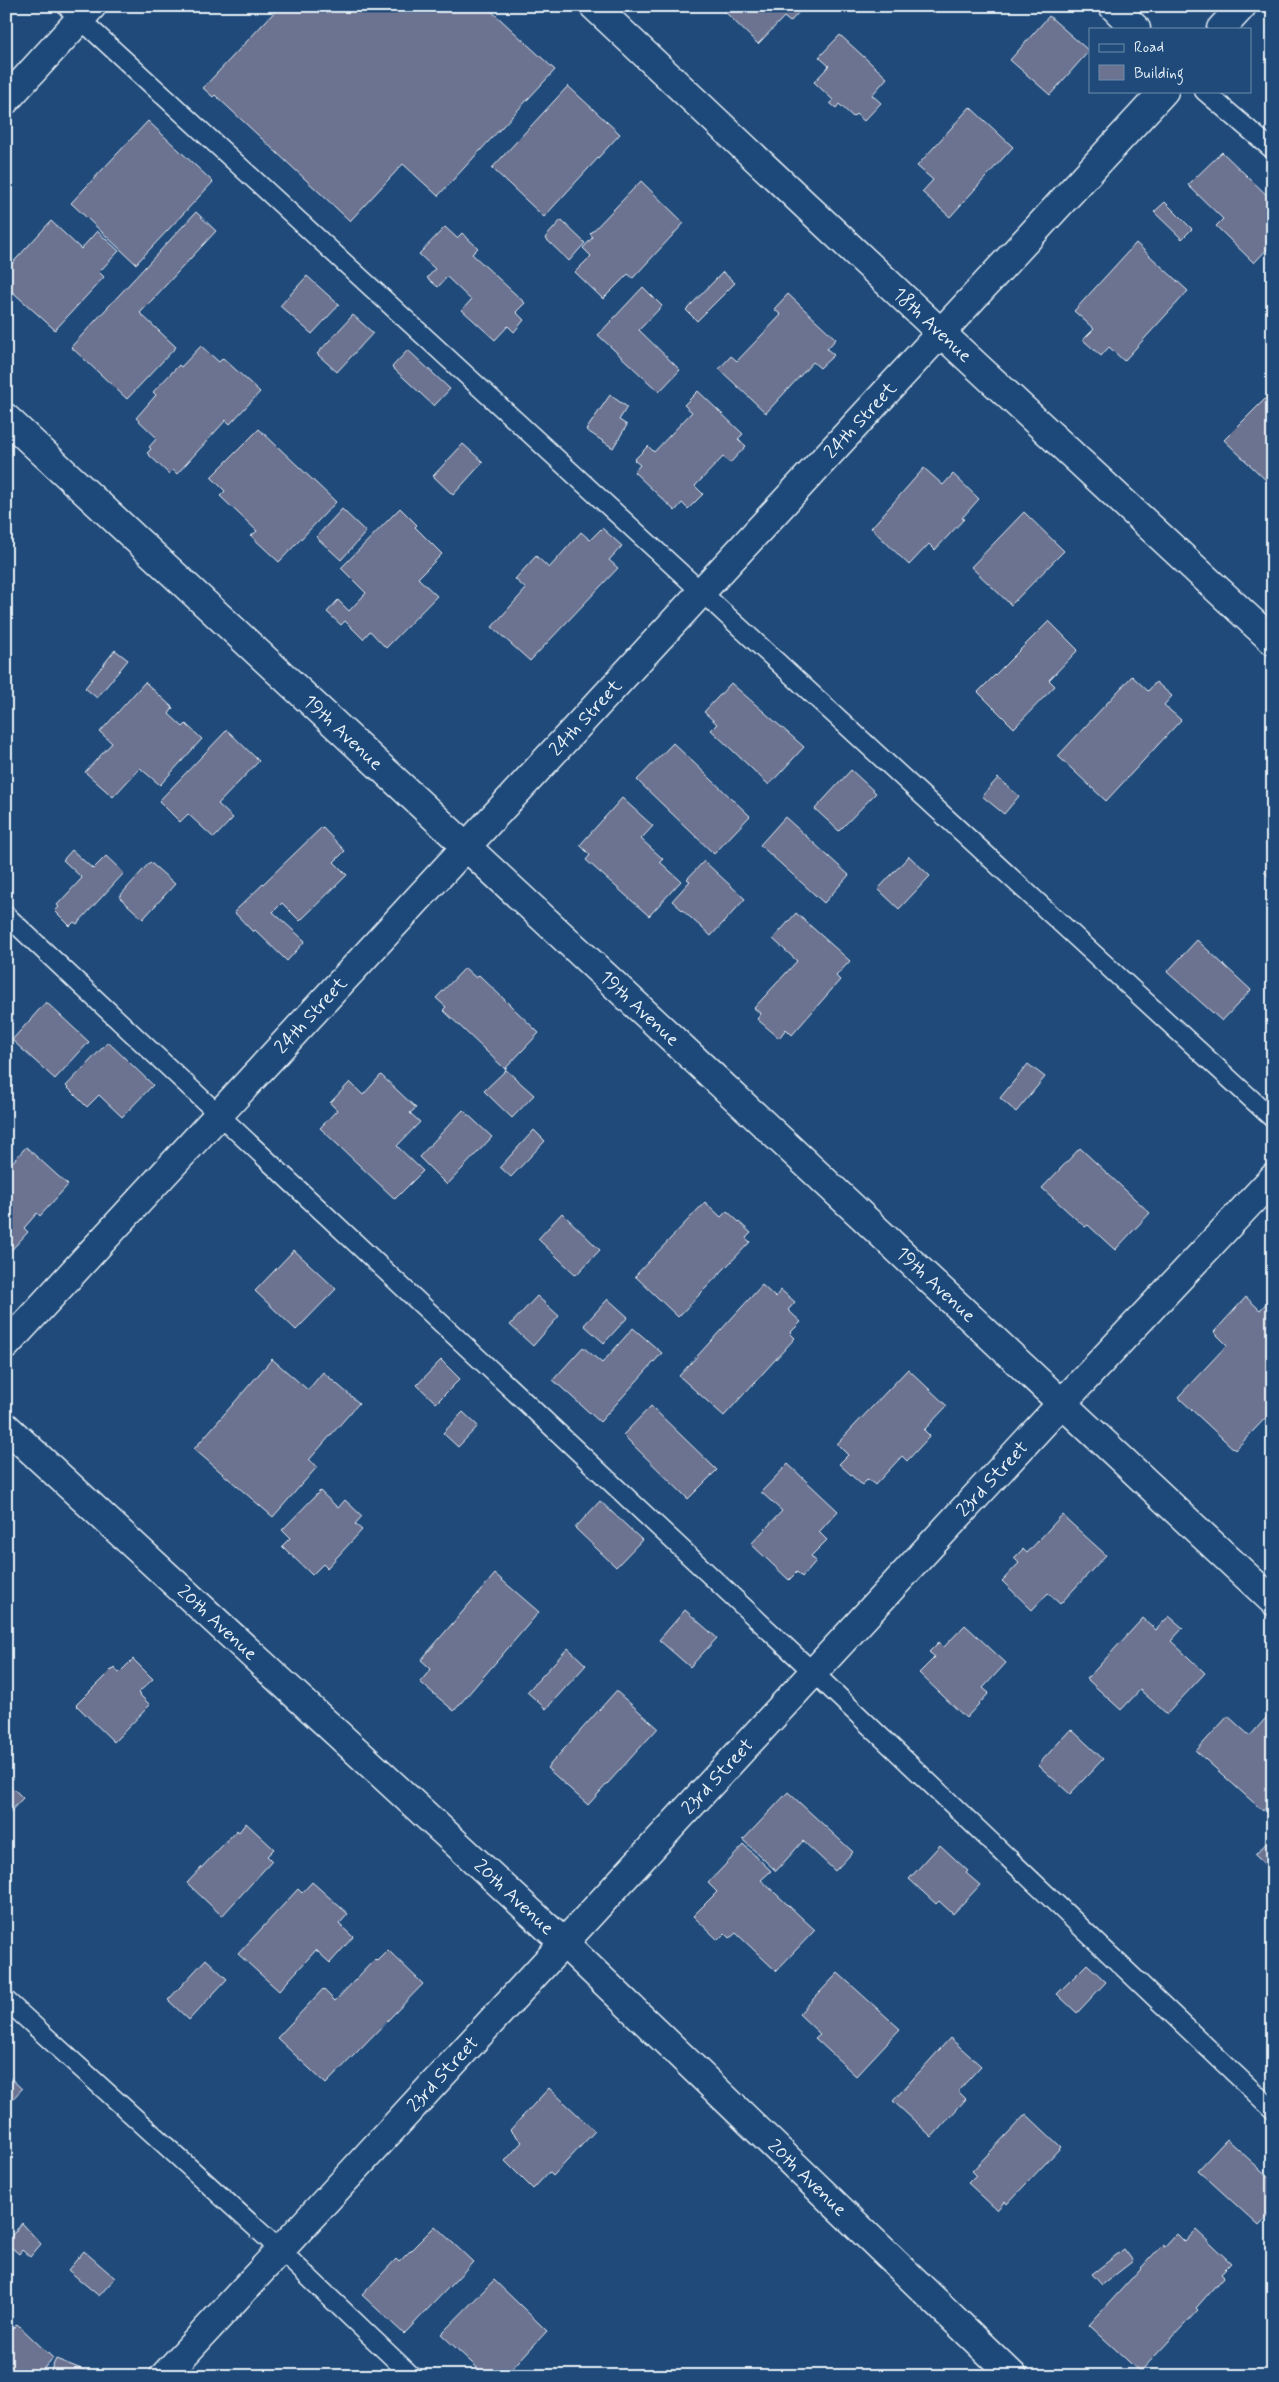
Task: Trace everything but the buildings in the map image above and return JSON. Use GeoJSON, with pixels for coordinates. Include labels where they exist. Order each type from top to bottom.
{"type":"FeatureCollection","features":[{"type":"Feature","properties":{"kind":"street","name":"18th Avenue"},"geometry":{"type":"LineString","coordinates":[[594,6],[940,332],[1273,640]]}},
{"type":"Feature","properties":{"kind":"street"},"geometry":{"type":"LineString","coordinates":[[1112,6],[1135,28]]}},
{"type":"Feature","properties":{"kind":"street"},"geometry":{"type":"LineString","coordinates":[[1222,28],[1242,6]]}},
{"type":"Feature","properties":{"kind":"street"},"geometry":{"type":"LineString","coordinates":[[6,100],[79,11]]}},
{"type":"Feature","properties":{"kind":"street","name":"24th Street"},"geometry":{"type":"LineString","coordinates":[[6,1345],[1163,92]]}},
{"type":"Feature","properties":{"kind":"street","name":"19th Avenue"},"geometry":{"type":"LineString","coordinates":[[6,418],[1273,1601]]}},
{"type":"Feature","properties":{"kind":"street","name":"23rd Street"},"geometry":{"type":"LineString","coordinates":[[164,2376],[1062,1402],[1273,1178]]}},
{"type":"Feature","properties":{"kind":"street","name":"20th Avenue"},"geometry":{"type":"LineString","coordinates":[[6,1427],[564,1943],[1013,2376]]}},
{"type":"Feature","properties":{"kind":"lane"},"geometry":{"type":"LineString","coordinates":[[79,11],[700,593],[1273,1119]]}},
{"type":"Feature","properties":{"kind":"lane"},"geometry":{"type":"LineString","coordinates":[[1205,92],[1273,150]]}},
{"type":"Feature","properties":{"kind":"lane"},"geometry":{"type":"LineString","coordinates":[[6,915],[813,1672],[1273,2110]]}},
{"type":"Feature","properties":{"kind":"lane"},"geometry":{"type":"LineString","coordinates":[[6,2000],[280,2250],[412,2376]]}}]}
